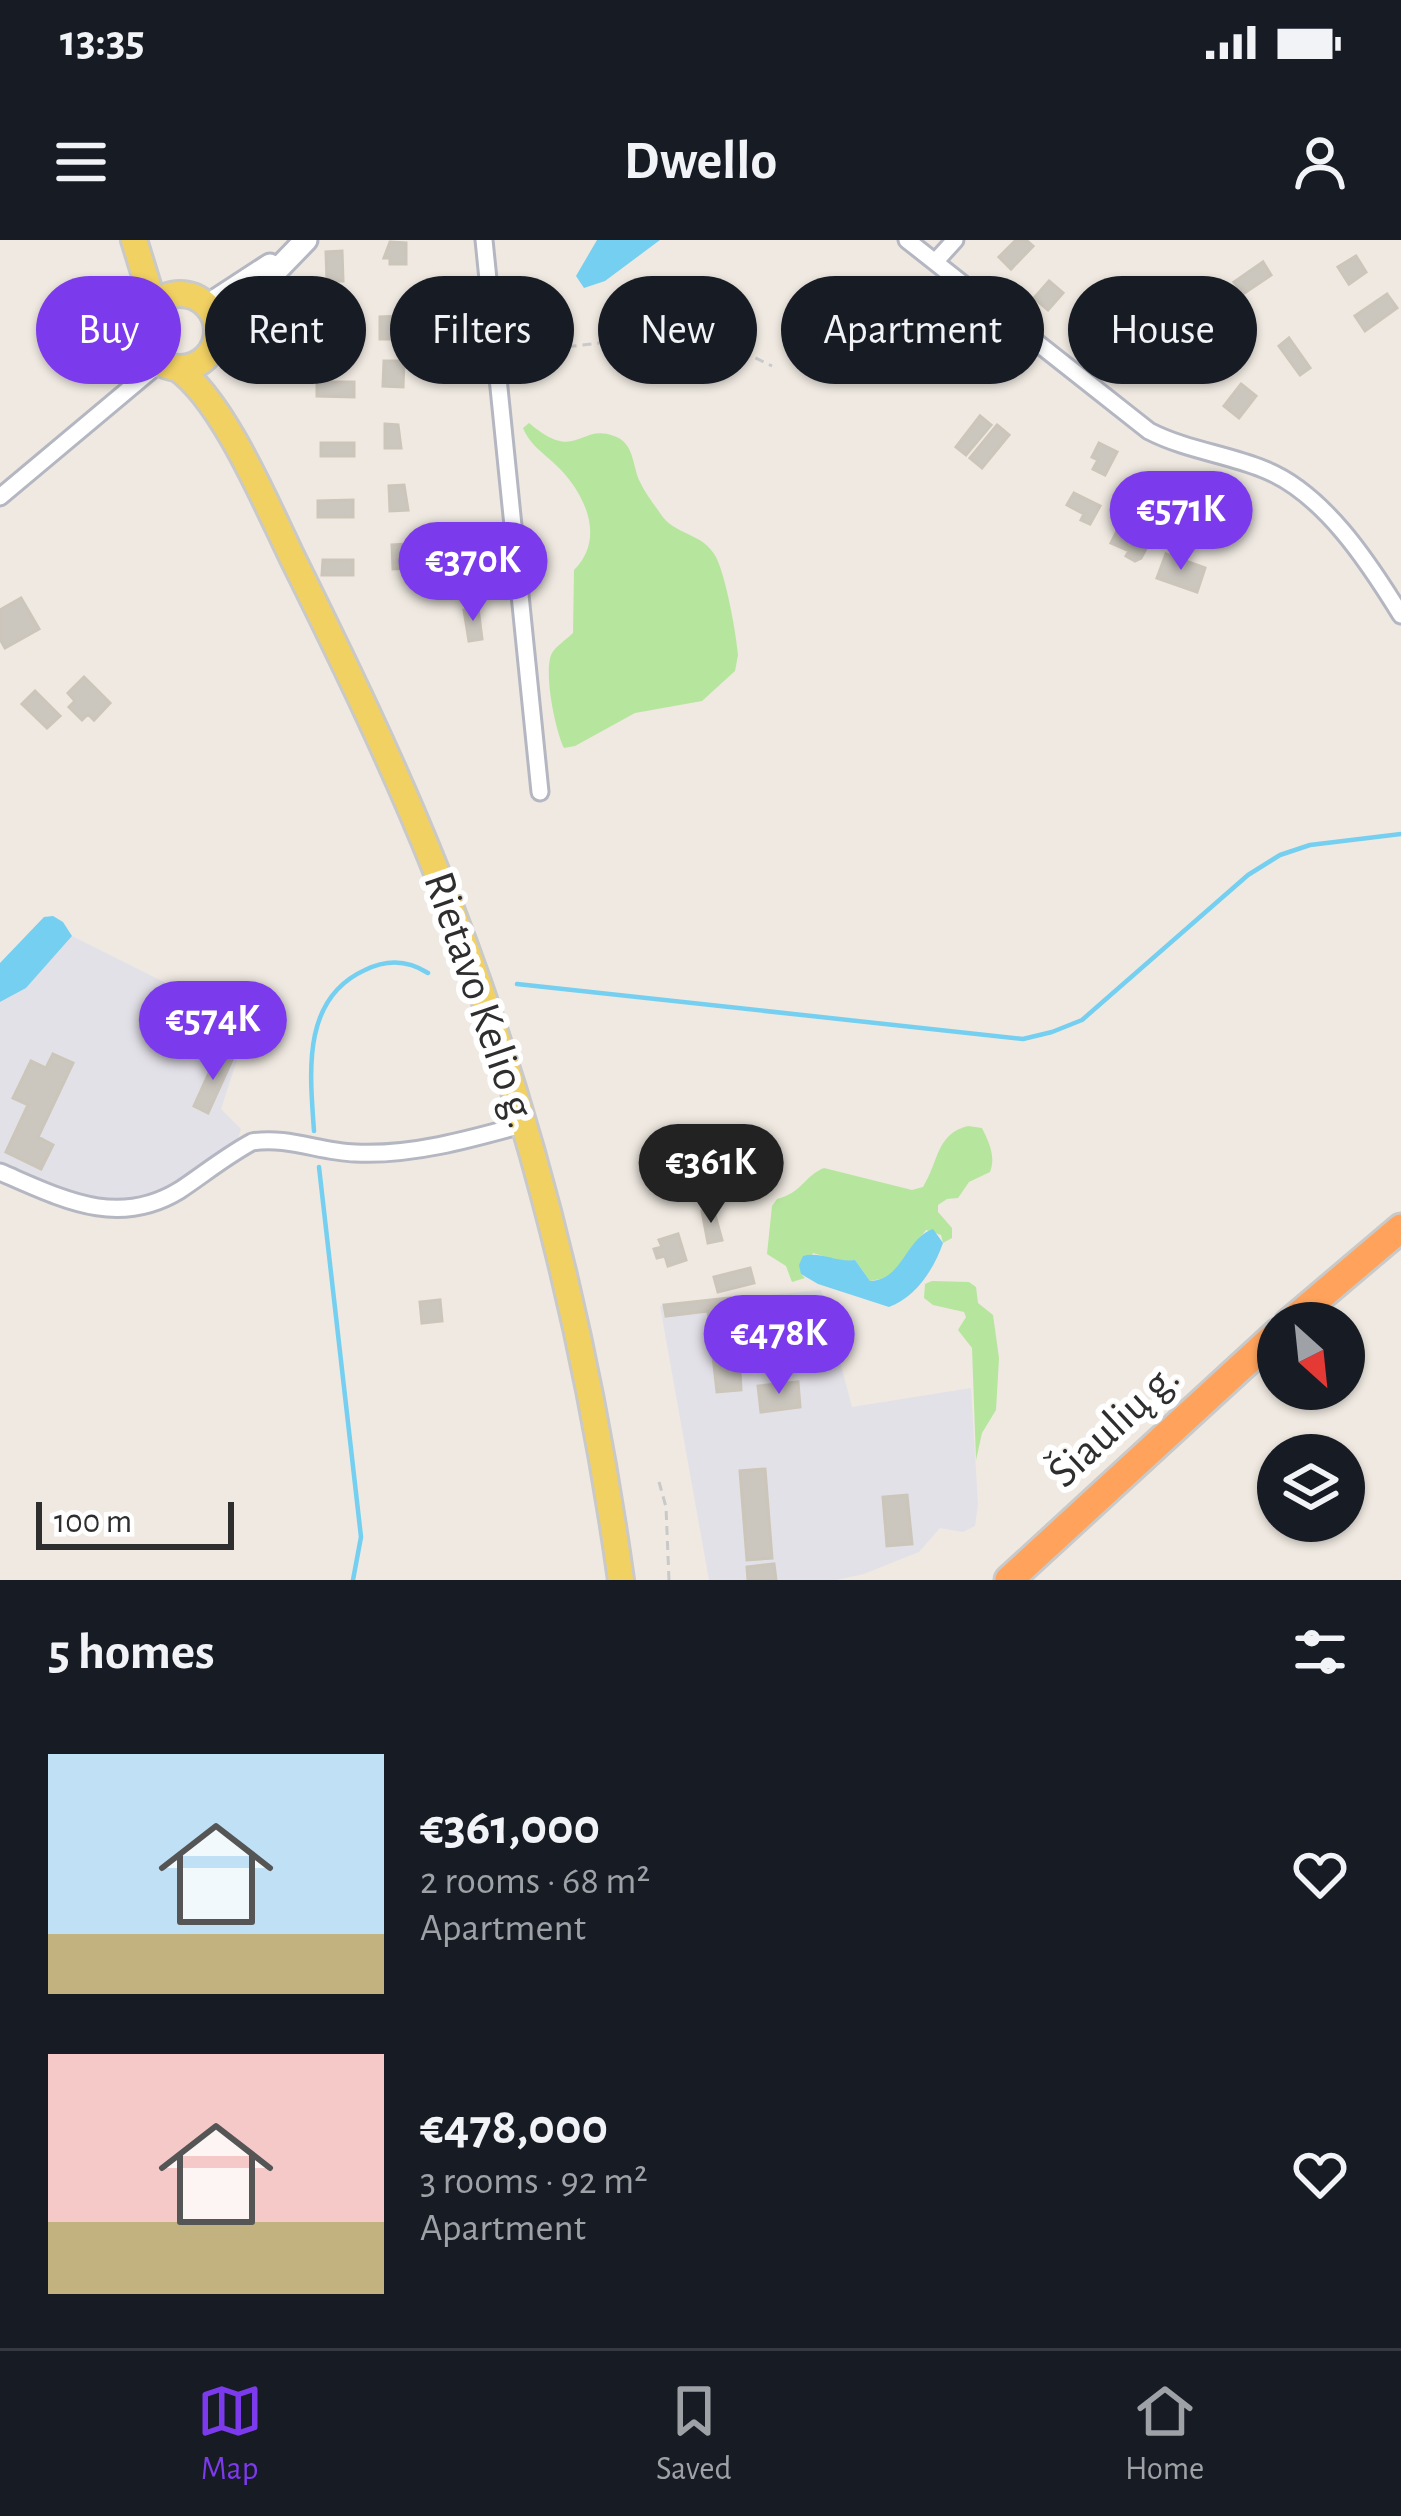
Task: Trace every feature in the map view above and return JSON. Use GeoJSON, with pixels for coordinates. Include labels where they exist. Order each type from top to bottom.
{"type":"FeatureCollection","features":[{"type":"Feature","properties":{"kind":"highway"},"geometry":{"type":"LineString","coordinates":[[1314,1302],[1401,1228]]}},
{"type":"Feature","properties":{"kind":"highway","name":"Šiaulių g."},"geometry":{"type":"LineString","coordinates":[[1009,1580],[1257,1352]]}},
{"type":"Feature","properties":{"kind":"main road"},"geometry":{"type":"LineString","coordinates":[[136,240],[153,276]]}},
{"type":"Feature","properties":{"kind":"main road"},"geometry":{"type":"LineString","coordinates":[[252,276],[303,242]]}},
{"type":"Feature","properties":{"kind":"main road"},"geometry":{"type":"LineString","coordinates":[[273,276],[303,242]]}},
{"type":"Feature","properties":{"kind":"main road","name":"Rietavo Kelio g."},"geometry":{"type":"LineString","coordinates":[[181,373],[196,381],[241,453]]}},
{"type":"Feature","properties":{"kind":"main road","name":"Rietavo Kelio g."},"geometry":{"type":"LineString","coordinates":[[215,384],[241,453],[412,811],[470,958],[524,1124],[584,1365],[621,1580]]}},
{"type":"Feature","properties":{"kind":"street"},"geometry":{"type":"LineString","coordinates":[[484,240],[487,276]]}},
{"type":"Feature","properties":{"kind":"street"},"geometry":{"type":"LineString","coordinates":[[908,240],[1150,431],[1189,448],[1258,466],[1303,493],[1368,566],[1401,616]]}},
{"type":"Feature","properties":{"kind":"street"},"geometry":{"type":"LineString","coordinates":[[935,262],[955,240]]}},
{"type":"Feature","properties":{"kind":"street"},"geometry":{"type":"LineString","coordinates":[[0,496],[146,384]]}},
{"type":"Feature","properties":{"kind":"street"},"geometry":{"type":"LineString","coordinates":[[497,384],[540,792]]}},
{"type":"Feature","properties":{"kind":"street"},"geometry":{"type":"LineString","coordinates":[[0,1172],[79,1205],[137,1209],[171,1195],[252,1142],[269,1139],[374,1154],[524,1124]]}},
{"type":"Feature","properties":{"kind":"path"},"geometry":{"type":"LineString","coordinates":[[574,346],[700,331],[772,366]]}},
{"type":"Feature","properties":{"kind":"path"},"geometry":{"type":"LineString","coordinates":[[659,1482],[666,1508],[669,1580]]}},
{"type":"Feature","properties":{"kind":"shaded area"},"geometry":{"type":"Polygon","coordinates":[[[72,936],[222,1011],[240,1051],[221,1109],[241,1129],[231,1162],[172,1202],[144,1213],[110,1216],[57,1203],[0,1179],[0,1002],[26,988],[72,936]]]}},
{"type":"Feature","properties":{"kind":"shaded area"},"geometry":{"type":"Polygon","coordinates":[[[821,1290],[852,1407],[971,1388],[978,1504],[975,1526],[963,1532],[940,1528],[919,1552],[836,1580],[709,1580],[660,1306],[821,1290]]]}},
{"type":"Feature","properties":{"kind":"green space"},"geometry":{"type":"Polygon","coordinates":[[[529,423],[545,435],[568,442],[602,433],[621,439],[642,486],[666,520],[704,543],[716,557],[738,655],[735,671],[702,701],[635,713],[564,748],[551,700],[550,661],[554,650],[573,633],[574,570],[588,546],[589,520],[571,481],[526,435],[523,428],[529,423]]]}},
{"type":"Feature","properties":{"kind":"green space"},"geometry":{"type":"Polygon","coordinates":[[[968,1126],[982,1128],[992,1166],[990,1172],[969,1182],[958,1198],[938,1205],[938,1212],[952,1228],[952,1238],[943,1243],[941,1235],[926,1230],[890,1277],[870,1281],[855,1260],[842,1262],[813,1253],[801,1274],[805,1278],[792,1282],[786,1266],[767,1254],[772,1206],[817,1171],[824,1168],[912,1190],[923,1187],[944,1142],[968,1126]]]}},
{"type":"Feature","properties":{"kind":"green space"},"geometry":{"type":"Polygon","coordinates":[[[969,1282],[976,1287],[978,1303],[993,1315],[999,1358],[996,1410],[982,1433],[976,1460],[972,1348],[958,1330],[966,1317],[964,1312],[933,1305],[924,1298],[925,1284],[969,1282]]]}},
{"type":"Feature","properties":{"kind":"water"},"geometry":{"type":"Polygon","coordinates":[[[597,240],[660,240],[612,276],[598,276],[598,283],[584,288],[576,276],[597,240]]]}},
{"type":"Feature","properties":{"kind":"water"},"geometry":{"type":"Polygon","coordinates":[[[53,916],[72,936],[26,988],[0,1002],[0,963],[44,917],[53,916]]]}},
{"type":"Feature","properties":{"kind":"water"},"geometry":{"type":"Polygon","coordinates":[[[933,1229],[943,1243],[935,1263],[916,1289],[889,1307],[801,1274],[803,1256],[816,1255],[855,1260],[870,1281],[881,1279],[933,1229]]]}},
{"type":"Feature","properties":{"kind":"building"},"geometry":{"type":"Polygon","coordinates":[[[1016,240],[1033,246],[1011,269],[999,257],[1016,240]]]}},
{"type":"Feature","properties":{"kind":"building"},"geometry":{"type":"Polygon","coordinates":[[[390,242],[406,243],[406,264],[390,264],[390,258],[384,258],[390,242]]]}},
{"type":"Feature","properties":{"kind":"building"},"geometry":{"type":"Polygon","coordinates":[[[342,251],[343,276],[327,276],[326,252],[342,251]]]}},
{"type":"Feature","properties":{"kind":"building"},"geometry":{"type":"Polygon","coordinates":[[[1356,256],[1366,272],[1349,284],[1338,267],[1356,256]]]}},
{"type":"Feature","properties":{"kind":"building"},"geometry":{"type":"Polygon","coordinates":[[[1263,262],[1271,275],[1257,284],[1257,276],[1243,276],[1263,262]]]}},
{"type":"Feature","properties":{"kind":"building"},"geometry":{"type":"Polygon","coordinates":[[[1049,281],[1063,293],[1048,310],[1044,307],[1044,287],[1049,281]]]}},
{"type":"Feature","properties":{"kind":"building"},"geometry":{"type":"Polygon","coordinates":[[[1387,294],[1397,308],[1365,331],[1355,316],[1387,294]]]}},
{"type":"Feature","properties":{"kind":"building"},"geometry":{"type":"Polygon","coordinates":[[[380,317],[390,317],[390,339],[380,339],[380,317]]]}},
{"type":"Feature","properties":{"kind":"building"},"geometry":{"type":"Polygon","coordinates":[[[1289,338],[1310,368],[1300,375],[1279,346],[1289,338]]]}},
{"type":"Feature","properties":{"kind":"building"},"geometry":{"type":"Polygon","coordinates":[[[384,361],[390,361],[390,384],[403,387],[383,386],[384,361]]]}},
{"type":"Feature","properties":{"kind":"building"},"geometry":{"type":"Polygon","coordinates":[[[317,384],[354,384],[354,397],[317,396],[317,384]]]}},
{"type":"Feature","properties":{"kind":"building"},"geometry":{"type":"Polygon","coordinates":[[[1241,384],[1256,396],[1239,418],[1224,406],[1241,384]]]}},
{"type":"Feature","properties":{"kind":"building"},"geometry":{"type":"Polygon","coordinates":[[[980,416],[991,425],[966,455],[956,447],[980,416]]]}},
{"type":"Feature","properties":{"kind":"building"},"geometry":{"type":"Polygon","coordinates":[[[385,424],[398,425],[401,448],[385,448],[385,424]]]}},
{"type":"Feature","properties":{"kind":"building"},"geometry":{"type":"Polygon","coordinates":[[[997,425],[1009,435],[982,468],[970,458],[997,425]]]}},
{"type":"Feature","properties":{"kind":"building"},"geometry":{"type":"Polygon","coordinates":[[[321,443],[354,443],[354,456],[321,456],[321,443]]]}},
{"type":"Feature","properties":{"kind":"building"},"geometry":{"type":"Polygon","coordinates":[[[1099,443],[1117,452],[1105,475],[1093,469],[1098,460],[1092,457],[1099,443]]]}},
{"type":"Feature","properties":{"kind":"building"},"geometry":{"type":"Polygon","coordinates":[[[1149,478],[1167,491],[1157,509],[1136,502],[1149,478]]]}},
{"type":"Feature","properties":{"kind":"building"},"geometry":{"type":"Polygon","coordinates":[[[404,485],[408,510],[390,511],[389,486],[404,485]]]}},
{"type":"Feature","properties":{"kind":"building"},"geometry":{"type":"Polygon","coordinates":[[[1074,493],[1100,506],[1090,524],[1081,520],[1084,514],[1067,505],[1074,493]]]}},
{"type":"Feature","properties":{"kind":"building"},"geometry":{"type":"Polygon","coordinates":[[[353,500],[353,517],[318,517],[318,501],[353,500]]]}},
{"type":"Feature","properties":{"kind":"building"},"geometry":{"type":"Polygon","coordinates":[[[1192,505],[1212,515],[1203,532],[1183,521],[1192,505]]]}},
{"type":"Feature","properties":{"kind":"building"},"geometry":{"type":"Polygon","coordinates":[[[1119,527],[1149,543],[1141,558],[1135,561],[1126,556],[1129,551],[1111,543],[1119,527]]]}},
{"type":"Feature","properties":{"kind":"building"},"geometry":{"type":"Polygon","coordinates":[[[408,544],[409,568],[393,569],[392,545],[408,544]]]}},
{"type":"Feature","properties":{"kind":"building"},"geometry":{"type":"Polygon","coordinates":[[[1166,554],[1205,568],[1197,592],[1157,578],[1166,554]]]}},
{"type":"Feature","properties":{"kind":"building"},"geometry":{"type":"Polygon","coordinates":[[[323,560],[353,560],[353,575],[322,575],[323,560]]]}},
{"type":"Feature","properties":{"kind":"building"},"geometry":{"type":"Polygon","coordinates":[[[21,598],[39,629],[5,648],[0,639],[0,610],[21,598]]]}},
{"type":"Feature","properties":{"kind":"building"},"geometry":{"type":"Polygon","coordinates":[[[478,608],[482,639],[469,641],[464,610],[478,608]]]}},
{"type":"Feature","properties":{"kind":"building"},"geometry":{"type":"Polygon","coordinates":[[[84,677],[110,703],[94,720],[88,714],[82,720],[69,707],[75,701],[68,693],[84,677]]]}},
{"type":"Feature","properties":{"kind":"building"},"geometry":{"type":"Polygon","coordinates":[[[35,691],[60,716],[47,728],[22,704],[35,691]]]}},
{"type":"Feature","properties":{"kind":"building"},"geometry":{"type":"Polygon","coordinates":[[[218,1053],[232,1060],[208,1113],[194,1106],[218,1053]]]}},
{"type":"Feature","properties":{"kind":"building"},"geometry":{"type":"Polygon","coordinates":[[[53,1054],[73,1063],[38,1137],[53,1145],[41,1169],[6,1152],[28,1105],[13,1098],[31,1061],[46,1068],[53,1054]]]}},
{"type":"Feature","properties":{"kind":"building"},"geometry":{"type":"Polygon","coordinates":[[[713,1208],[722,1240],[708,1243],[702,1211],[713,1208]]]}},
{"type":"Feature","properties":{"kind":"building"},"geometry":{"type":"Polygon","coordinates":[[[678,1234],[686,1260],[668,1266],[665,1256],[657,1258],[654,1249],[662,1247],[659,1240],[678,1234]]]}},
{"type":"Feature","properties":{"kind":"building"},"geometry":{"type":"Polygon","coordinates":[[[750,1268],[754,1283],[718,1292],[714,1277],[750,1268]]]}},
{"type":"Feature","properties":{"kind":"building"},"geometry":{"type":"Polygon","coordinates":[[[730,1298],[730,1303],[746,1301],[749,1331],[738,1333],[741,1390],[717,1392],[708,1311],[666,1316],[664,1305],[730,1298]]]}},
{"type":"Feature","properties":{"kind":"building"},"geometry":{"type":"Polygon","coordinates":[[[440,1300],[442,1321],[422,1323],[420,1302],[440,1300]]]}},
{"type":"Feature","properties":{"kind":"building"},"geometry":{"type":"Polygon","coordinates":[[[798,1382],[800,1407],[761,1412],[758,1386],[798,1382]]]}},
{"type":"Feature","properties":{"kind":"building"},"geometry":{"type":"Polygon","coordinates":[[[765,1469],[772,1558],[747,1560],[740,1471],[765,1469]]]}},
{"type":"Feature","properties":{"kind":"building"},"geometry":{"type":"Polygon","coordinates":[[[907,1495],[912,1544],[887,1546],[883,1497],[907,1495]]]}},
{"type":"Feature","properties":{"kind":"building"},"geometry":{"type":"Polygon","coordinates":[[[774,1564],[776,1580],[748,1580],[747,1567],[774,1564]]]}},
{"type":"Feature","properties":{"kind":"waterway"},"geometry":{"type":"LineString","coordinates":[[517,984],[1023,1039],[1082,1020],[1248,875],[1280,855],[1310,845],[1401,834]]}},
{"type":"Feature","properties":{"kind":"waterway"},"geometry":{"type":"LineString","coordinates":[[314,1131],[314,1040],[329,999],[344,983],[381,964],[405,963],[428,973]]}},
{"type":"Feature","properties":{"kind":"waterway"},"geometry":{"type":"LineString","coordinates":[[319,1167],[361,1537],[353,1580]]}}]}
